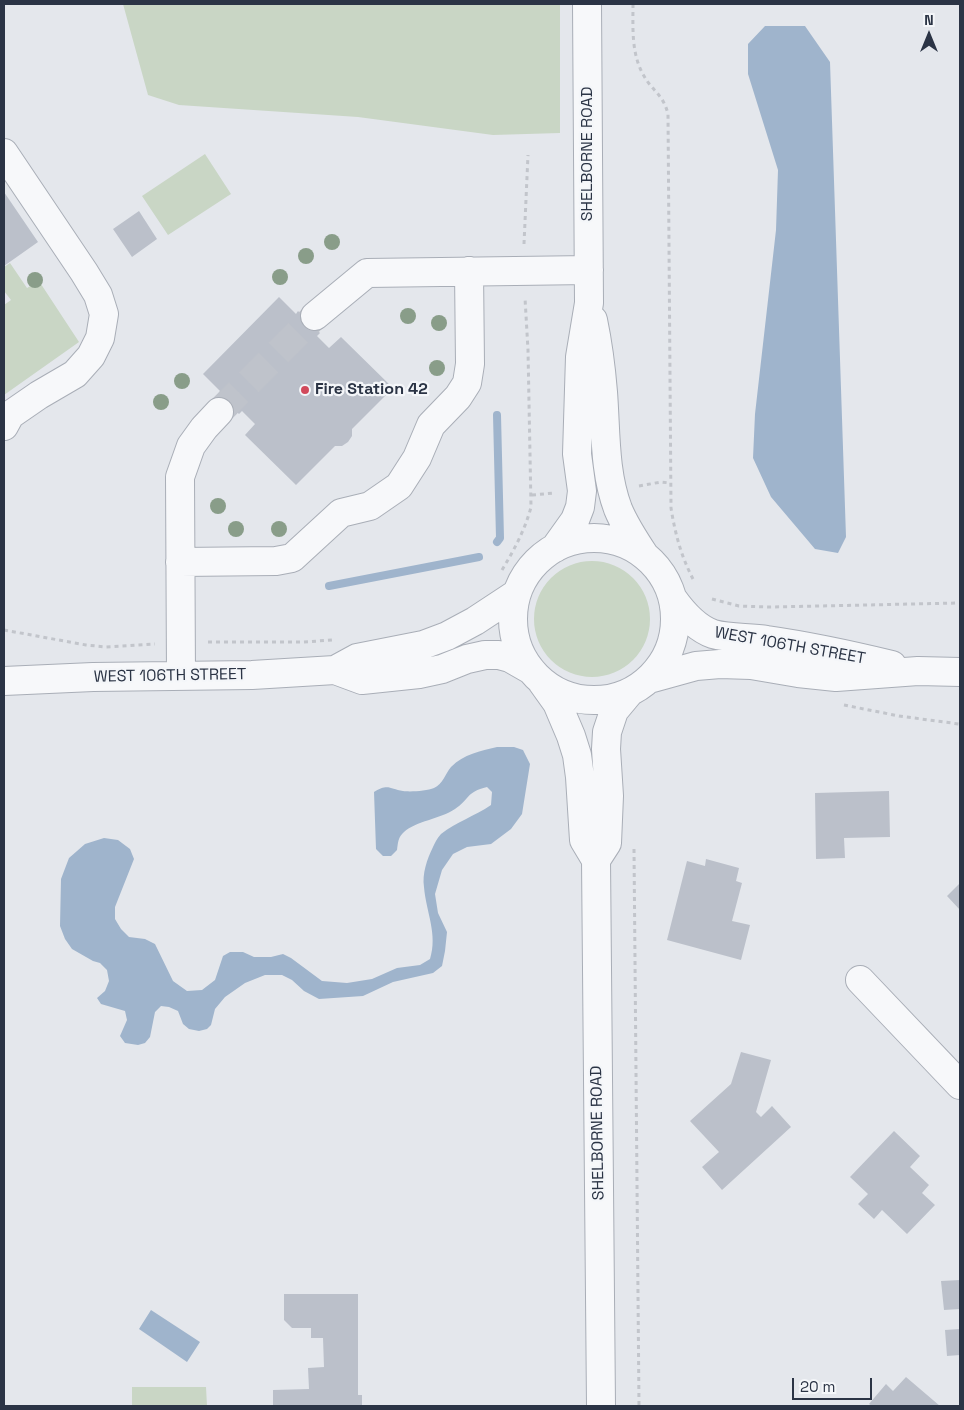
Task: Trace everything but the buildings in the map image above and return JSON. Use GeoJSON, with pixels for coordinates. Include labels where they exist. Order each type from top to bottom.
{"type":"FeatureCollection","features":[{"type":"Feature","properties":{"kind":"street","name":"SHELBORNE ROAD"},"geometry":{"type":"LineString","coordinates":[[555,548],[575,520],[580,507],[582,491],[577,454],[580,365],[589,303],[587,4]]}},
{"type":"Feature","properties":{"kind":"street"},"geometry":{"type":"LineString","coordinates":[[4,153],[84,272],[98,295],[104,314],[100,338],[91,356],[75,374],[39,394],[10,415],[4,426]]}},
{"type":"Feature","properties":{"kind":"street"},"geometry":{"type":"LineString","coordinates":[[315,316],[367,273],[589,270]]}},
{"type":"Feature","properties":{"kind":"street"},"geometry":{"type":"LineString","coordinates":[[180,562],[276,561],[292,558],[341,514],[370,506],[400,486],[417,458],[431,425],[458,397],[466,383],[470,364],[469,271]]}},
{"type":"Feature","properties":{"kind":"street","name":"SHELBORNE ROAD"},"geometry":{"type":"LineString","coordinates":[[589,303],[599,349],[606,457],[610,479],[621,515],[645,556]]}},
{"type":"Feature","properties":{"kind":"street"},"geometry":{"type":"LineString","coordinates":[[181,676],[180,477],[191,446],[219,412]]}},
{"type":"Feature","properties":{"kind":"street"},"geometry":{"type":"LineString","coordinates":[[601,538],[624,544],[645,556],[662,575],[673,599],[675,628],[667,656],[639,686],[614,698],[584,700],[555,691],[536,676],[517,648],[512,621],[516,594],[522,580],[531,567],[555,548],[578,540],[601,538]]}},
{"type":"Feature","properties":{"kind":"street","name":"WEST 106TH STREET"},"geometry":{"type":"LineString","coordinates":[[336,670],[357,658],[423,645],[447,636],[475,621],[516,594]]}},
{"type":"Feature","properties":{"kind":"street","name":"WEST 106TH STREET"},"geometry":{"type":"LineString","coordinates":[[673,599],[684,615],[713,634],[792,644],[847,654],[918,671]]}},
{"type":"Feature","properties":{"kind":"street","name":"WEST 106TH STREET"},"geometry":{"type":"LineString","coordinates":[[4,681],[94,677],[252,675],[336,670],[362,680],[393,678],[442,669],[467,659],[484,655],[499,655],[510,658],[536,676]]}},
{"type":"Feature","properties":{"kind":"street","name":"WEST 106TH STREET"},"geometry":{"type":"LineString","coordinates":[[639,686],[696,666],[720,664],[751,665],[836,677],[918,671],[960,672]]}},
{"type":"Feature","properties":{"kind":"street","name":"SHELBORNE ROAD"},"geometry":{"type":"LineString","coordinates":[[536,676],[557,703],[571,736],[578,763],[584,840],[596,860],[601,1406]]}},
{"type":"Feature","properties":{"kind":"street","name":"SHELBORNE ROAD"},"geometry":{"type":"LineString","coordinates":[[596,860],[607,843],[610,796],[606,749],[607,732],[614,711],[639,686]]}},
{"type":"Feature","properties":{"kind":"street"},"geometry":{"type":"LineString","coordinates":[[860,980],[960,1085]]}},
{"type":"Feature","properties":{"kind":"path"},"geometry":{"type":"LineString","coordinates":[[633,4],[635,54],[638,64],[650,85],[660,94],[666,104],[668,114],[671,508],[684,562],[697,586]]}},
{"type":"Feature","properties":{"kind":"path"},"geometry":{"type":"LineString","coordinates":[[501,571],[513,553],[523,530],[532,495],[524,271],[528,155]]}},
{"type":"Feature","properties":{"kind":"path"},"geometry":{"type":"LineString","coordinates":[[633,487],[670,482]]}},
{"type":"Feature","properties":{"kind":"path"},"geometry":{"type":"LineString","coordinates":[[532,495],[560,492]]}},
{"type":"Feature","properties":{"kind":"path"},"geometry":{"type":"LineString","coordinates":[[706,596],[715,602],[755,606],[960,603]]}},
{"type":"Feature","properties":{"kind":"path"},"geometry":{"type":"LineString","coordinates":[[4,630],[77,644],[106,647],[181,642],[304,642],[336,639]]}},
{"type":"Feature","properties":{"kind":"path"},"geometry":{"type":"LineString","coordinates":[[634,848],[639,1406]]}},
{"type":"Feature","properties":{"kind":"green space"},"geometry":{"type":"Polygon","coordinates":[[[123,4],[560,4],[560,133],[493,135],[358,117],[179,105],[148,95],[123,4]]]}},
{"type":"Feature","properties":{"kind":"green space"},"geometry":{"type":"Polygon","coordinates":[[[205,154],[231,194],[168,235],[142,196],[205,154]]]}},
{"type":"Feature","properties":{"kind":"green space"},"geometry":{"type":"Polygon","coordinates":[[[10,263],[27,288],[39,281],[79,342],[4,395],[4,305],[11,300],[4,291],[4,267],[10,263]]]}},
{"type":"Feature","properties":{"kind":"green space"},"geometry":{"type":"Polygon","coordinates":[[[592,561],[614,565],[633,578],[646,597],[650,619],[646,641],[633,660],[614,673],[592,677],[570,673],[551,660],[538,641],[534,619],[538,597],[551,578],[570,565],[592,561]]]}},
{"type":"Feature","properties":{"kind":"green space"},"geometry":{"type":"Polygon","coordinates":[[[132,1387],[206,1387],[207,1406],[132,1406],[132,1387]]]}},
{"type":"Feature","properties":{"kind":"water"},"geometry":{"type":"Polygon","coordinates":[[[765,26],[805,26],[830,62],[846,537],[838,553],[815,549],[771,497],[753,458],[755,414],[776,230],[778,170],[748,74],[748,44],[765,26]]]}},
{"type":"Feature","properties":{"kind":"water"},"geometry":{"type":"Polygon","coordinates":[[[497,747],[514,747],[523,750],[530,764],[522,814],[511,829],[491,844],[467,847],[453,854],[442,870],[435,894],[438,913],[447,932],[442,966],[433,973],[393,982],[363,996],[319,999],[282,975],[265,975],[245,983],[225,997],[215,1009],[211,1025],[207,1029],[199,1031],[189,1029],[183,1024],[178,1011],[161,1006],[155,1012],[150,1037],[145,1043],[138,1045],[125,1043],[120,1036],[127,1020],[125,1011],[101,1004],[97,998],[105,991],[109,981],[107,970],[100,963],[72,949],[65,939],[60,926],[61,879],[69,858],[85,844],[104,838],[118,840],[130,849],[134,859],[115,907],[115,919],[129,937],[145,939],[155,944],[173,981],[187,991],[202,990],[215,980],[223,956],[230,952],[243,952],[254,957],[271,957],[283,954],[322,981],[347,983],[372,979],[397,968],[420,965],[430,959],[433,941],[424,882],[424,872],[429,856],[436,840],[441,834],[491,805],[492,792],[487,787],[475,791],[460,806],[409,828],[401,836],[397,850],[391,856],[383,856],[376,849],[374,792],[386,787],[403,791],[423,791],[434,788],[442,781],[451,767],[461,759],[497,747]]]}},
{"type":"Feature","properties":{"kind":"water"},"geometry":{"type":"Polygon","coordinates":[[[151,1310],[200,1342],[187,1362],[139,1329],[151,1310]]]}},
{"type":"Feature","properties":{"kind":"waterway"},"geometry":{"type":"LineString","coordinates":[[497,415],[500,538],[497,542]]}},
{"type":"Feature","properties":{"kind":"waterway"},"geometry":{"type":"LineString","coordinates":[[329,586],[479,557]]}},
{"type":"Feature","properties":{"kind":"tunnel"},"geometry":{"type":"LineString","coordinates":[[219,412],[315,316]]}},
{"type":"Feature","properties":{"kind":"place","name":"Fire Station 42"},"geometry":{"type":"Point","coordinates":[305,390]}}]}
